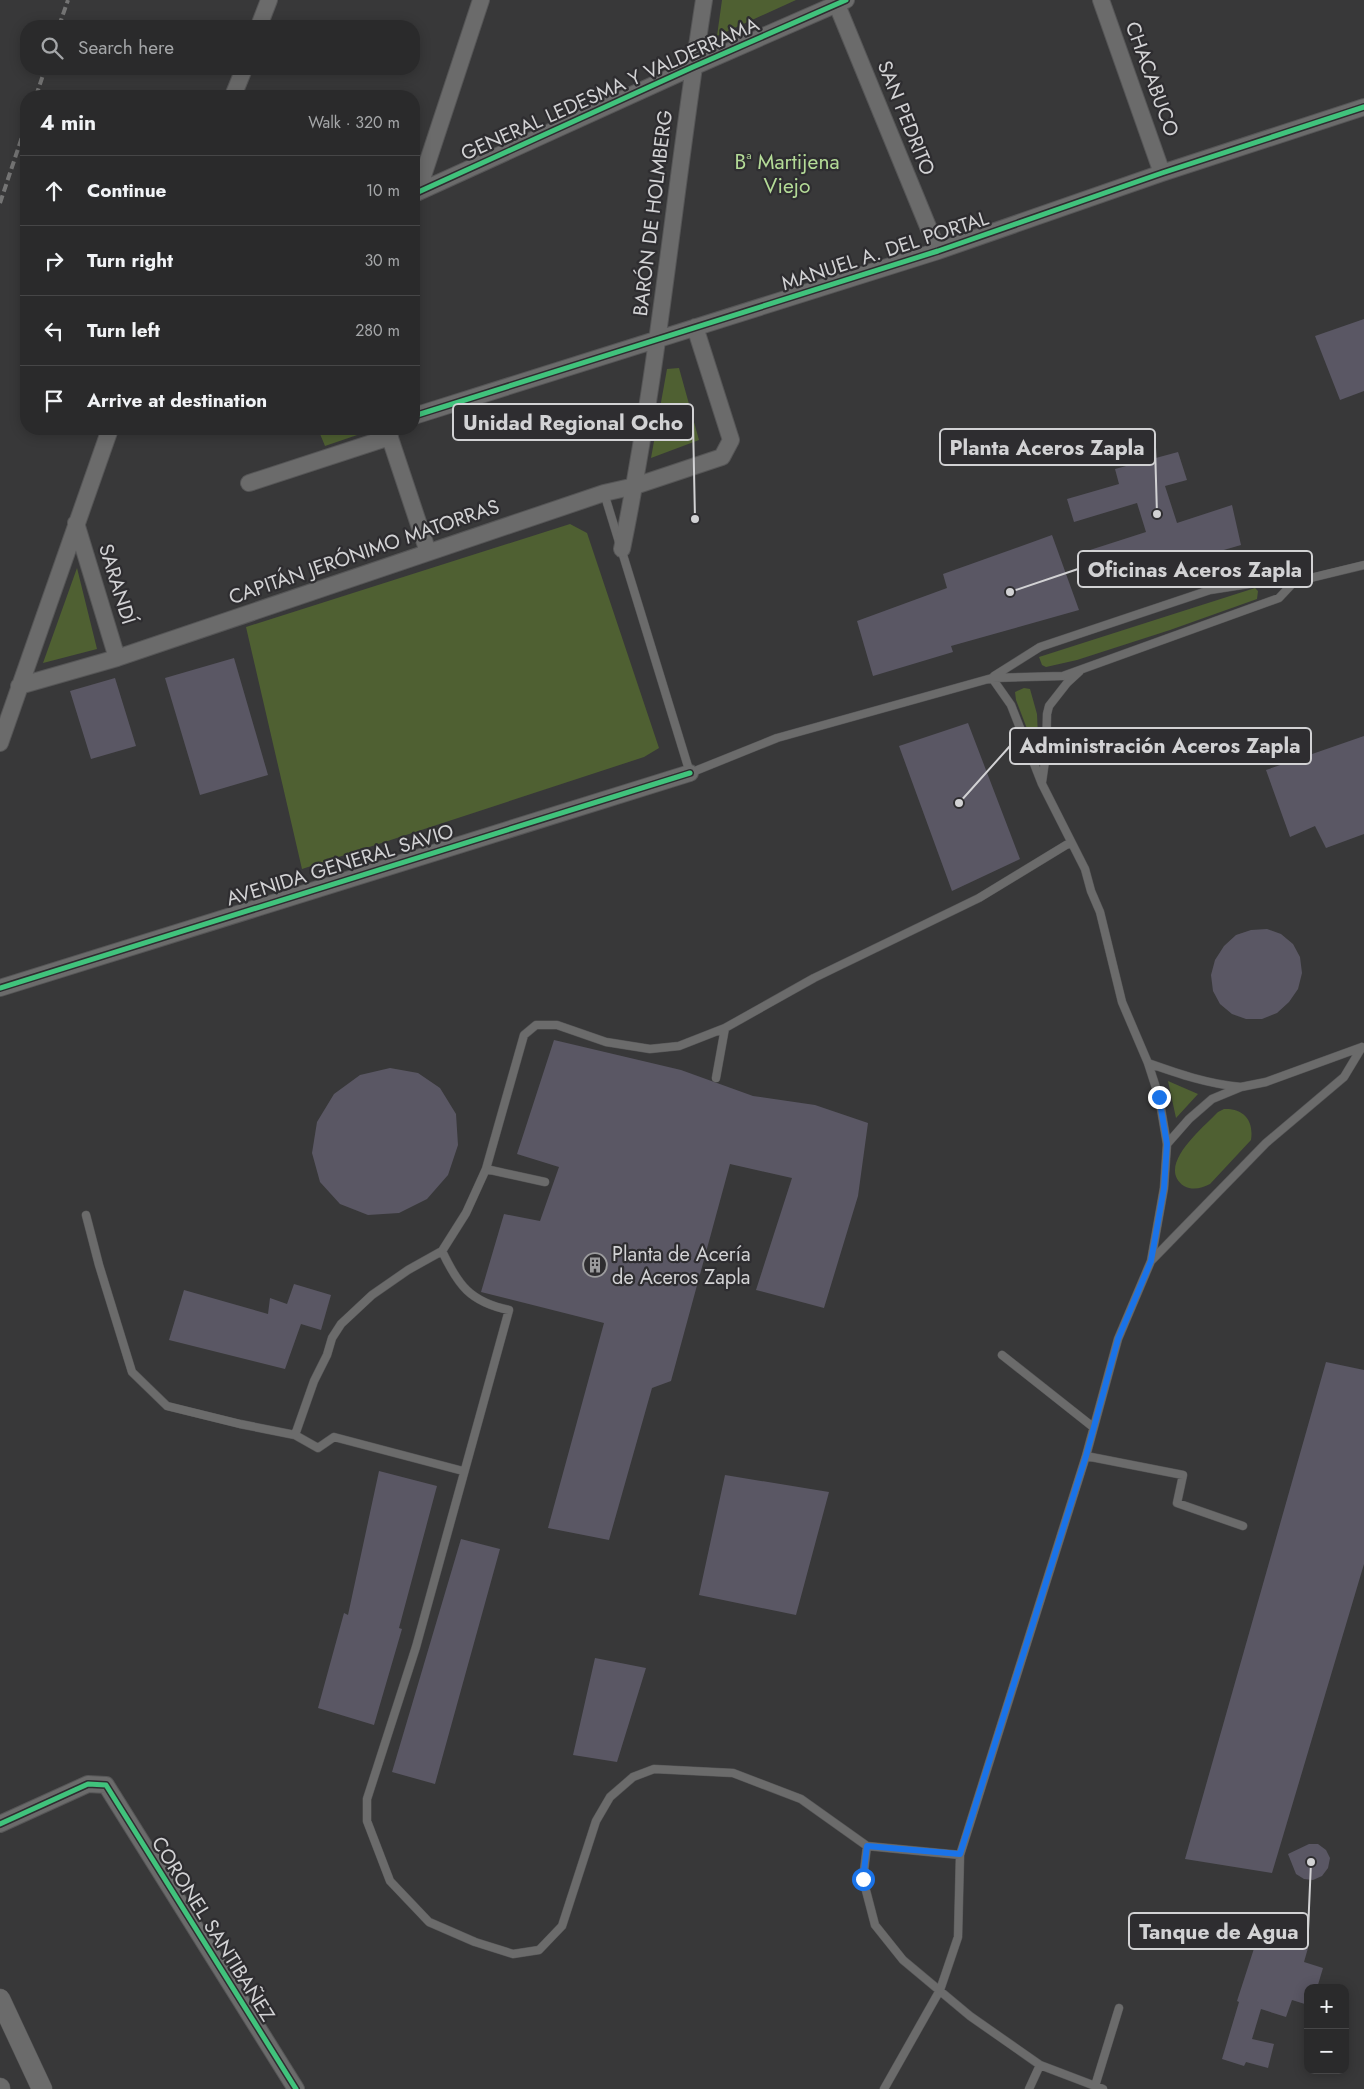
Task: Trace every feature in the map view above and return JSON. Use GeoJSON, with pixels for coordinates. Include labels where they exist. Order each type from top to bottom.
{"type":"FeatureCollection","features":[{"type":"Feature","properties":{"kind":"street"},"geometry":{"type":"LineString","coordinates":[[262,20],[269,0]]}},
{"type":"Feature","properties":{"kind":"street"},"geometry":{"type":"LineString","coordinates":[[420,180],[481,0]]}},
{"type":"Feature","properties":{"kind":"street","name":"BARÓN DE HOLMBERG"},"geometry":{"type":"LineString","coordinates":[[622,549],[635,486],[658,338],[693,67],[704,0]]}},
{"type":"Feature","properties":{"kind":"street","name":"CHACABUCO"},"geometry":{"type":"LineString","coordinates":[[1101,0],[1162,173]]}},
{"type":"Feature","properties":{"kind":"street","name":"GENERAL LEDESMA Y VALDERRAMA"},"geometry":{"type":"LineString","coordinates":[[420,190],[839,2]]}},
{"type":"Feature","properties":{"kind":"street","name":"SAN PEDRITO"},"geometry":{"type":"LineString","coordinates":[[839,2],[938,251]]}},
{"type":"Feature","properties":{"kind":"street"},"geometry":{"type":"LineString","coordinates":[[235,90],[242,75]]}},
{"type":"Feature","properties":{"kind":"street","name":"MANUEL A. DEL PORTAL"},"geometry":{"type":"LineString","coordinates":[[420,414],[938,251],[1162,173],[1364,107]]}},
{"type":"Feature","properties":{"kind":"street","name":"CAPITÁN JERÓNIMO MATORRAS"},"geometry":{"type":"LineString","coordinates":[[19,686],[117,658],[604,493],[635,486],[722,457],[731,440],[695,327]]}},
{"type":"Feature","properties":{"kind":"street"},"geometry":{"type":"LineString","coordinates":[[0,744],[108,435]]}},
{"type":"Feature","properties":{"kind":"street"},"geometry":{"type":"LineString","coordinates":[[249,483],[383,435]]}},
{"type":"Feature","properties":{"kind":"street"},"geometry":{"type":"LineString","coordinates":[[390,435],[428,552]]}},
{"type":"Feature","properties":{"kind":"street","name":"SARANDÍ"},"geometry":{"type":"LineString","coordinates":[[76,523],[117,658]]}},
{"type":"Feature","properties":{"kind":"street","name":"AVENIDA GENERAL SAVIO"},"geometry":{"type":"LineString","coordinates":[[0,988],[690,773]]}},
{"type":"Feature","properties":{"kind":"street","name":"CORONEL SANTIBAÑEZ"},"geometry":{"type":"LineString","coordinates":[[0,1824],[88,1784],[106,1785],[296,2089]]}},
{"type":"Feature","properties":{"kind":"street"},"geometry":{"type":"LineString","coordinates":[[0,1999],[42,2089]]}},
{"type":"Feature","properties":{"kind":"lane"},"geometry":{"type":"LineString","coordinates":[[604,493],[690,773],[777,738],[992,678],[1063,676],[1279,598],[1294,582]]}},
{"type":"Feature","properties":{"kind":"lane"},"geometry":{"type":"LineString","coordinates":[[992,678],[1040,647],[1210,590],[1255,583],[1294,582],[1364,565]]}},
{"type":"Feature","properties":{"kind":"lane"},"geometry":{"type":"LineString","coordinates":[[1042,784],[1049,706],[1067,683],[1083,668]]}},
{"type":"Feature","properties":{"kind":"lane"},"geometry":{"type":"LineString","coordinates":[[884,2089],[940,1990],[958,1937],[960,1854],[1086,1456],[1118,1339],[1151,1261],[1164,1188],[1167,1144],[1159,1097],[1148,1063],[1122,1002],[1100,912],[1091,891],[1085,869],[1042,784],[1010,705],[992,678]]}},
{"type":"Feature","properties":{"kind":"lane"},"geometry":{"type":"LineString","coordinates":[[295,1435],[314,1381],[328,1355],[332,1338],[341,1324],[372,1295],[408,1270],[442,1251],[466,1213],[486,1169],[524,1035],[536,1025],[556,1025],[606,1042],[650,1049],[679,1046],[725,1028],[814,978],[979,898],[1071,842]]}},
{"type":"Feature","properties":{"kind":"lane"},"geometry":{"type":"LineString","coordinates":[[716,1078],[725,1028]]}},
{"type":"Feature","properties":{"kind":"lane"},"geometry":{"type":"LineString","coordinates":[[1167,1144],[1189,1119],[1212,1099],[1241,1087],[1266,1082],[1363,1047]]}},
{"type":"Feature","properties":{"kind":"lane"},"geometry":{"type":"LineString","coordinates":[[1151,1261],[1266,1143],[1344,1077],[1363,1047]]}},
{"type":"Feature","properties":{"kind":"lane"},"geometry":{"type":"LineString","coordinates":[[1148,1063],[1194,1079],[1241,1087]]}},
{"type":"Feature","properties":{"kind":"lane"},"geometry":{"type":"LineString","coordinates":[[486,1169],[545,1182]]}},
{"type":"Feature","properties":{"kind":"lane"},"geometry":{"type":"LineString","coordinates":[[86,1215],[99,1266],[132,1372],[167,1406],[295,1435],[318,1448],[334,1436],[463,1471]]}},
{"type":"Feature","properties":{"kind":"lane"},"geometry":{"type":"LineString","coordinates":[[442,1251],[451,1270],[463,1288],[487,1305],[509,1310],[463,1471],[416,1647],[367,1799],[367,1821],[390,1881],[429,1922],[475,1942],[513,1954],[539,1950],[562,1926],[596,1822],[610,1797],[633,1777],[654,1769],[733,1773],[801,1799],[867,1846],[960,1854]]}},
{"type":"Feature","properties":{"kind":"lane"},"geometry":{"type":"LineString","coordinates":[[1002,1355],[1093,1427]]}},
{"type":"Feature","properties":{"kind":"lane"},"geometry":{"type":"LineString","coordinates":[[1086,1456],[1183,1475],[1177,1503],[1242,1526]]}},
{"type":"Feature","properties":{"kind":"lane"},"geometry":{"type":"LineString","coordinates":[[867,1846],[863,1879],[875,1925],[903,1960],[970,2016],[1040,2065],[1099,2087],[1119,2008]]}},
{"type":"Feature","properties":{"kind":"lane"},"geometry":{"type":"LineString","coordinates":[[1030,2089],[1040,2065]]}},
{"type":"Feature","properties":{"kind":"green space"},"geometry":{"type":"Polygon","coordinates":[[[722,0],[796,0],[717,36],[722,0]]]}},
{"type":"Feature","properties":{"kind":"green space"},"geometry":{"type":"Polygon","coordinates":[[[679,368],[699,440],[651,458],[667,369],[679,368]]]}},
{"type":"Feature","properties":{"kind":"green space"},"geometry":{"type":"Polygon","coordinates":[[[320,435],[357,435],[325,446],[320,435]]]}},
{"type":"Feature","properties":{"kind":"green space"},"geometry":{"type":"Polygon","coordinates":[[[570,524],[587,533],[659,748],[644,757],[302,869],[246,627],[570,524]]]}},
{"type":"Feature","properties":{"kind":"green space"},"geometry":{"type":"Polygon","coordinates":[[[77,568],[97,649],[43,663],[77,568]]]}},
{"type":"Feature","properties":{"kind":"green space"},"geometry":{"type":"Polygon","coordinates":[[[1255,588],[1258,591],[1257,599],[1077,660],[1046,667],[1042,665],[1039,657],[1255,588]]]}},
{"type":"Feature","properties":{"kind":"green space"},"geometry":{"type":"Polygon","coordinates":[[[1024,688],[1030,689],[1037,714],[1039,760],[1016,700],[1015,692],[1024,688]]]}},
{"type":"Feature","properties":{"kind":"green space"},"geometry":{"type":"Polygon","coordinates":[[[1168,1081],[1198,1094],[1176,1118],[1168,1081]]]}},
{"type":"Feature","properties":{"kind":"green space"},"geometry":{"type":"Polygon","coordinates":[[[1224,1109],[1237,1111],[1246,1117],[1251,1127],[1251,1140],[1210,1184],[1197,1188],[1184,1186],[1177,1178],[1175,1168],[1178,1158],[1193,1137],[1218,1112],[1224,1109]]]}},
{"type":"Feature","properties":{"kind":"building"},"geometry":{"type":"Polygon","coordinates":[[[1364,319],[1364,391],[1340,400],[1315,336],[1364,319]]]}},
{"type":"Feature","properties":{"kind":"building"},"geometry":{"type":"Polygon","coordinates":[[[1178,452],[1187,480],[1165,486],[1177,523],[1232,505],[1241,545],[1100,586],[1090,550],[1146,532],[1137,503],[1074,522],[1067,499],[1119,484],[1115,469],[1178,452]]]}},
{"type":"Feature","properties":{"kind":"building"},"geometry":{"type":"Polygon","coordinates":[[[1052,535],[1079,610],[951,646],[953,652],[873,676],[857,621],[947,588],[943,574],[1052,535]]]}},
{"type":"Feature","properties":{"kind":"building"},"geometry":{"type":"Polygon","coordinates":[[[234,658],[268,775],[200,795],[165,678],[234,658]]]}},
{"type":"Feature","properties":{"kind":"building"},"geometry":{"type":"Polygon","coordinates":[[[115,678],[136,746],[91,759],[70,691],[115,678]]]}},
{"type":"Feature","properties":{"kind":"building"},"geometry":{"type":"Polygon","coordinates":[[[968,723],[1020,859],[952,891],[899,746],[968,723]]]}},
{"type":"Feature","properties":{"kind":"building"},"geometry":{"type":"Polygon","coordinates":[[[1364,736],[1364,834],[1326,848],[1315,826],[1290,837],[1266,770],[1364,736]]]}},
{"type":"Feature","properties":{"kind":"building"},"geometry":{"type":"Polygon","coordinates":[[[1267,929],[1281,934],[1293,944],[1300,957],[1302,973],[1298,989],[1289,1002],[1277,1013],[1262,1019],[1246,1019],[1232,1014],[1220,1004],[1213,991],[1211,975],[1215,960],[1224,946],[1236,935],[1251,930],[1267,929]]]}},
{"type":"Feature","properties":{"kind":"building","name":"Planta de Acería de Aceros Zapla"},"geometry":{"type":"Polygon","coordinates":[[[554,1040],[681,1070],[753,1096],[815,1105],[868,1123],[858,1196],[824,1308],[756,1290],[792,1178],[730,1164],[671,1381],[652,1388],[609,1540],[548,1528],[604,1323],[481,1292],[504,1214],[540,1221],[559,1167],[517,1154],[554,1040]]]}},
{"type":"Feature","properties":{"kind":"building"},"geometry":{"type":"Polygon","coordinates":[[[390,1068],[418,1073],[440,1088],[456,1114],[458,1145],[448,1175],[427,1199],[399,1213],[368,1215],[340,1204],[320,1182],[312,1153],[317,1122],[334,1094],[360,1075],[390,1068]]]}},
{"type":"Feature","properties":{"kind":"building"},"geometry":{"type":"Polygon","coordinates":[[[294,1284],[331,1295],[321,1330],[301,1324],[285,1369],[169,1340],[184,1290],[268,1314],[270,1298],[287,1304],[294,1284]]]}},
{"type":"Feature","properties":{"kind":"building"},"geometry":{"type":"Polygon","coordinates":[[[1326,1362],[1364,1370],[1364,1564],[1272,1873],[1185,1859],[1326,1362]]]}},
{"type":"Feature","properties":{"kind":"building"},"geometry":{"type":"Polygon","coordinates":[[[379,1471],[437,1486],[399,1628],[402,1629],[374,1725],[318,1708],[344,1613],[348,1615],[379,1471]]]}},
{"type":"Feature","properties":{"kind":"building"},"geometry":{"type":"Polygon","coordinates":[[[725,1475],[829,1492],[796,1615],[699,1595],[725,1475]]]}},
{"type":"Feature","properties":{"kind":"building"},"geometry":{"type":"Polygon","coordinates":[[[461,1539],[500,1549],[435,1784],[392,1772],[461,1539]]]}},
{"type":"Feature","properties":{"kind":"building"},"geometry":{"type":"Polygon","coordinates":[[[595,1658],[646,1668],[617,1762],[573,1755],[595,1658]]]}},
{"type":"Feature","properties":{"kind":"building"},"geometry":{"type":"Polygon","coordinates":[[[1309,1844],[1318,1844],[1326,1850],[1330,1858],[1328,1868],[1322,1876],[1313,1880],[1304,1879],[1296,1874],[1288,1854],[1309,1844]]]}},
{"type":"Feature","properties":{"kind":"building"},"geometry":{"type":"Polygon","coordinates":[[[1259,1933],[1308,1948],[1304,1962],[1323,1968],[1318,1984],[1304,1984],[1304,2004],[1292,2000],[1286,2017],[1261,2009],[1252,2039],[1274,2044],[1268,2068],[1246,2062],[1244,2066],[1222,2059],[1239,2002],[1237,2001],[1259,1933]]]}},
{"type":"Feature","properties":{"kind":"railway"},"geometry":{"type":"LineString","coordinates":[[61,20],[68,0]]}},
{"type":"Feature","properties":{"kind":"railway"},"geometry":{"type":"LineString","coordinates":[[38,90],[43,75]]}},
{"type":"Feature","properties":{"kind":"railway"},"geometry":{"type":"LineString","coordinates":[[0,203],[20,143]]}},
{"type":"Feature","properties":{"kind":"cycle path"},"geometry":{"type":"LineString","coordinates":[[420,191],[693,67],[846,0]]}},
{"type":"Feature","properties":{"kind":"cycle path"},"geometry":{"type":"LineString","coordinates":[[420,414],[938,251],[1162,173],[1364,107]]}},
{"type":"Feature","properties":{"kind":"cycle path"},"geometry":{"type":"LineString","coordinates":[[0,988],[690,773]]}},
{"type":"Feature","properties":{"kind":"cycle path"},"geometry":{"type":"LineString","coordinates":[[0,1824],[88,1784],[106,1785],[296,2089]]}},
{"type":"Feature","properties":{"kind":"place","name":"Planta Aceros Zapla"},"geometry":{"type":"Point","coordinates":[1157,514]}},
{"type":"Feature","properties":{"kind":"place","name":"Unidad Regional Ocho"},"geometry":{"type":"Point","coordinates":[695,519]}},
{"type":"Feature","properties":{"kind":"place","name":"Oficinas Aceros Zapla"},"geometry":{"type":"Point","coordinates":[1010,592]}},
{"type":"Feature","properties":{"kind":"place","name":"Administración Aceros Zapla"},"geometry":{"type":"Point","coordinates":[959,803]}},
{"type":"Feature","properties":{"kind":"place","name":"Planta de Acería de Aceros Zapla"},"geometry":{"type":"Point","coordinates":[595,1265]}},
{"type":"Feature","properties":{"kind":"place","name":"Tanque de Agua"},"geometry":{"type":"Point","coordinates":[1311,1862]}},
{"type":"Feature","properties":{"kind":"district","name":"Bª Martijena Viejo"},"geometry":{"type":"Point","coordinates":[787,174]}},
{"type":"Feature","properties":{"kind":"route"},"geometry":{"type":"LineString","coordinates":[[863,1879],[867,1846],[960,1854],[1086,1456],[1118,1339],[1151,1261],[1164,1188],[1167,1144],[1159,1097]]}}]}
